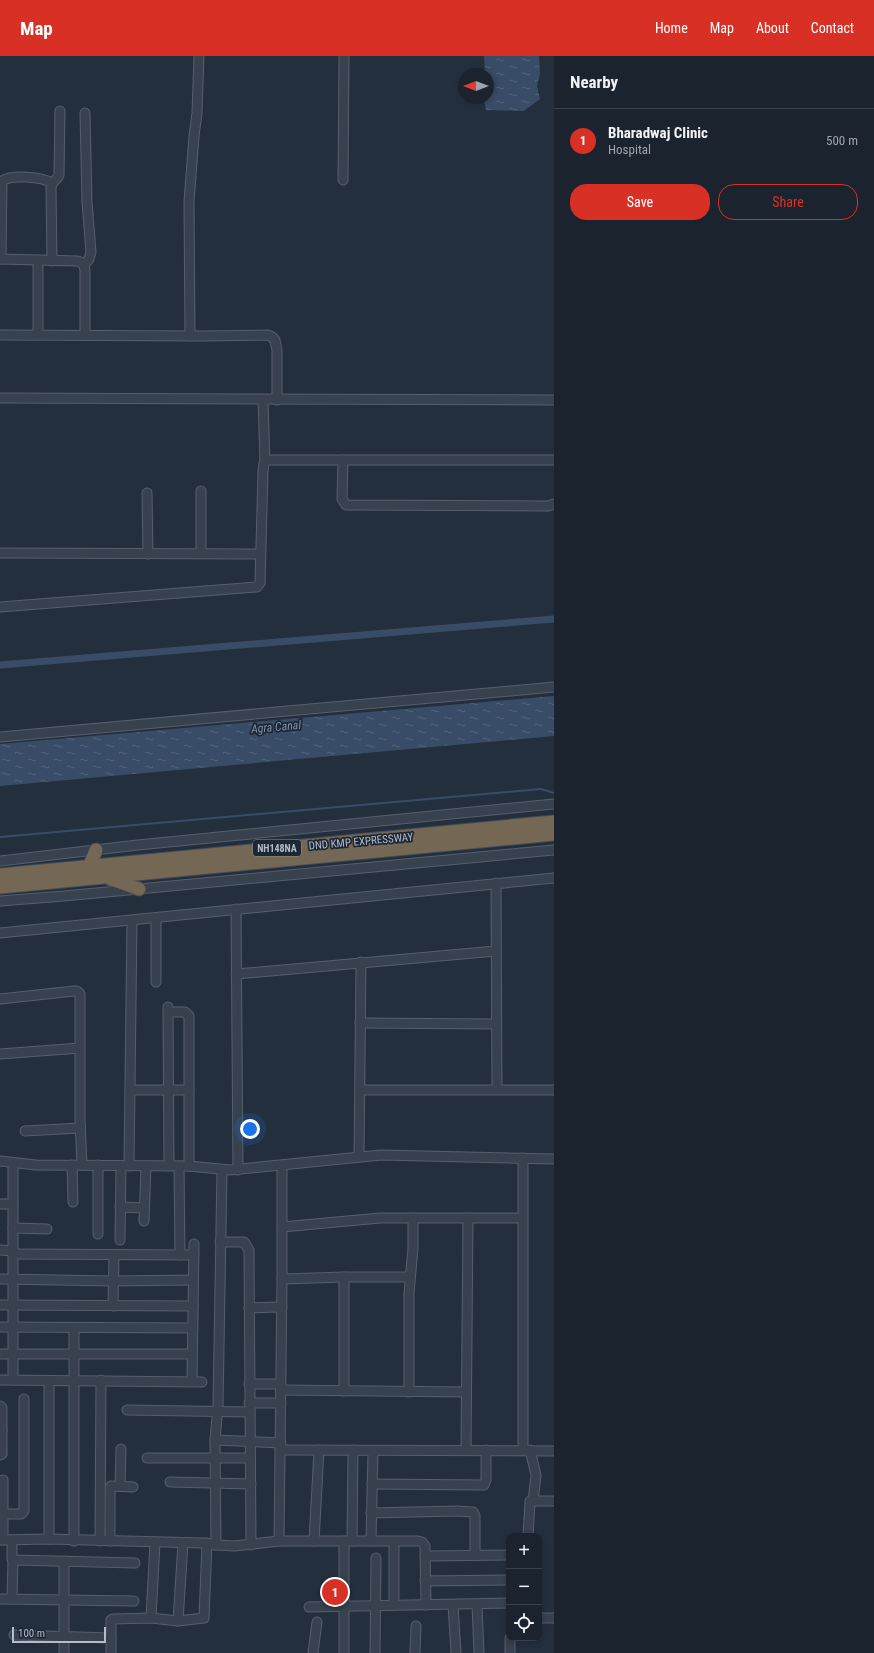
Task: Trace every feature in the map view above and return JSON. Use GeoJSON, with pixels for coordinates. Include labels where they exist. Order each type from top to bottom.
{"type":"FeatureCollection","features":[{"type":"Feature","properties":{"kind":"highway","name":"DND KMP EXPRESSWAY"},"geometry":{"type":"LineString","coordinates":[[0,875],[554,822]]}},
{"type":"Feature","properties":{"kind":"highway","name":"DND KMP EXPRESSWAY"},"geometry":{"type":"LineString","coordinates":[[0,888],[554,834]]}},
{"type":"Feature","properties":{"kind":"highway"},"geometry":{"type":"LineString","coordinates":[[90,866],[96,850]]}},
{"type":"Feature","properties":{"kind":"highway"},"geometry":{"type":"LineString","coordinates":[[106,878],[139,889]]}},
{"type":"Feature","properties":{"kind":"street"},"geometry":{"type":"LineString","coordinates":[[190,336],[189,202],[198,102],[200,56]]}},
{"type":"Feature","properties":{"kind":"street"},"geometry":{"type":"LineString","coordinates":[[343,180],[344,56]]}},
{"type":"Feature","properties":{"kind":"street"},"geometry":{"type":"LineString","coordinates":[[52,183],[59,175],[60,112]]}},
{"type":"Feature","properties":{"kind":"street"},"geometry":{"type":"LineString","coordinates":[[84,265],[89,259],[91,252],[86,202],[86,113]]}},
{"type":"Feature","properties":{"kind":"street"},"geometry":{"type":"LineString","coordinates":[[52,183],[38,178],[6,178],[1,184],[1,259],[78,261],[84,265],[85,335]]}},
{"type":"Feature","properties":{"kind":"street"},"geometry":{"type":"LineString","coordinates":[[52,183],[52,261]]}},
{"type":"Feature","properties":{"kind":"street"},"geometry":{"type":"LineString","coordinates":[[38,260],[38,334]]}},
{"type":"Feature","properties":{"kind":"street"},"geometry":{"type":"LineString","coordinates":[[0,335],[190,336],[261,334],[272,337],[275,340],[277,350],[276,400]]}},
{"type":"Feature","properties":{"kind":"street"},"geometry":{"type":"LineString","coordinates":[[0,398],[554,400]]}},
{"type":"Feature","properties":{"kind":"street"},"geometry":{"type":"LineString","coordinates":[[0,608],[254,589],[259,586],[263,471],[265,462],[263,400]]}},
{"type":"Feature","properties":{"kind":"street"},"geometry":{"type":"LineString","coordinates":[[265,462],[272,460],[554,460]]}},
{"type":"Feature","properties":{"kind":"street"},"geometry":{"type":"LineString","coordinates":[[343,460],[342,499],[346,505],[548,506],[554,504]]}},
{"type":"Feature","properties":{"kind":"street"},"geometry":{"type":"LineString","coordinates":[[201,491],[201,553]]}},
{"type":"Feature","properties":{"kind":"street"},"geometry":{"type":"LineString","coordinates":[[147,493],[148,554]]}},
{"type":"Feature","properties":{"kind":"street"},"geometry":{"type":"LineString","coordinates":[[0,553],[260,554]]}},
{"type":"Feature","properties":{"kind":"street"},"geometry":{"type":"LineString","coordinates":[[0,737],[554,687]]}},
{"type":"Feature","properties":{"kind":"street"},"geometry":{"type":"LineString","coordinates":[[0,861],[554,804]]}},
{"type":"Feature","properties":{"kind":"street"},"geometry":{"type":"LineString","coordinates":[[0,900],[139,889],[554,850]]}},
{"type":"Feature","properties":{"kind":"street"},"geometry":{"type":"LineString","coordinates":[[0,933],[554,878]]}},
{"type":"Feature","properties":{"kind":"street"},"geometry":{"type":"LineString","coordinates":[[496,883],[497,1089]]}},
{"type":"Feature","properties":{"kind":"street"},"geometry":{"type":"LineString","coordinates":[[236,909],[238,1170]]}},
{"type":"Feature","properties":{"kind":"street"},"geometry":{"type":"LineString","coordinates":[[156,918],[156,982]]}},
{"type":"Feature","properties":{"kind":"street"},"geometry":{"type":"LineString","coordinates":[[120,1240],[120,1207],[131,1090],[132,921]]}},
{"type":"Feature","properties":{"kind":"street"},"geometry":{"type":"LineString","coordinates":[[236,974],[496,951]]}},
{"type":"Feature","properties":{"kind":"street"},"geometry":{"type":"LineString","coordinates":[[359,1157],[361,1090],[361,962]]}},
{"type":"Feature","properties":{"kind":"street"},"geometry":{"type":"LineString","coordinates":[[0,999],[74,991],[79,992],[81,996],[80,1128],[82,1165]]}},
{"type":"Feature","properties":{"kind":"street"},"geometry":{"type":"LineString","coordinates":[[180,1255],[169,1090],[168,1009],[185,1012],[189,1016],[189,1166]]}},
{"type":"Feature","properties":{"kind":"street"},"geometry":{"type":"LineString","coordinates":[[360,1023],[496,1024]]}},
{"type":"Feature","properties":{"kind":"street"},"geometry":{"type":"LineString","coordinates":[[0,1054],[80,1048]]}},
{"type":"Feature","properties":{"kind":"street"},"geometry":{"type":"LineString","coordinates":[[131,1090],[189,1090]]}},
{"type":"Feature","properties":{"kind":"street"},"geometry":{"type":"LineString","coordinates":[[361,1090],[554,1090]]}},
{"type":"Feature","properties":{"kind":"street"},"geometry":{"type":"LineString","coordinates":[[25,1131],[80,1128]]}},
{"type":"Feature","properties":{"kind":"street"},"geometry":{"type":"LineString","coordinates":[[0,1161],[14,1163],[72,1165],[189,1166],[222,1170],[238,1170],[359,1157],[399,1155],[554,1159]]}},
{"type":"Feature","properties":{"kind":"street"},"geometry":{"type":"LineString","coordinates":[[523,1158],[522,1218],[527,1450],[536,1475],[533,1501],[530,1501],[528,1533]]}},
{"type":"Feature","properties":{"kind":"street"},"geometry":{"type":"LineString","coordinates":[[13,1380],[14,1163]]}},
{"type":"Feature","properties":{"kind":"street"},"geometry":{"type":"LineString","coordinates":[[72,1165],[73,1202]]}},
{"type":"Feature","properties":{"kind":"street"},"geometry":{"type":"LineString","coordinates":[[98,1165],[98,1234]]}},
{"type":"Feature","properties":{"kind":"street"},"geometry":{"type":"LineString","coordinates":[[144,1221],[146,1166]]}},
{"type":"Feature","properties":{"kind":"street"},"geometry":{"type":"LineString","coordinates":[[279,1541],[281,1447],[282,1166]]}},
{"type":"Feature","properties":{"kind":"street"},"geometry":{"type":"LineString","coordinates":[[216,1545],[215,1440],[218,1406],[222,1170]]}},
{"type":"Feature","properties":{"kind":"street"},"geometry":{"type":"LineString","coordinates":[[0,1204],[13,1204]]}},
{"type":"Feature","properties":{"kind":"street"},"geometry":{"type":"LineString","coordinates":[[120,1207],[144,1208]]}},
{"type":"Feature","properties":{"kind":"street"},"geometry":{"type":"LineString","coordinates":[[409,1392],[410,1277],[413,1248],[413,1218]]}},
{"type":"Feature","properties":{"kind":"street"},"geometry":{"type":"LineString","coordinates":[[466,1450],[468,1218]]}},
{"type":"Feature","properties":{"kind":"street"},"geometry":{"type":"LineString","coordinates":[[282,1227],[365,1219],[522,1218]]}},
{"type":"Feature","properties":{"kind":"street"},"geometry":{"type":"LineString","coordinates":[[13,1228],[47,1229]]}},
{"type":"Feature","properties":{"kind":"street"},"geometry":{"type":"LineString","coordinates":[[220,1242],[241,1241],[247,1244],[249,1254],[251,1545]]}},
{"type":"Feature","properties":{"kind":"street"},"geometry":{"type":"LineString","coordinates":[[0,1380],[197,1381],[192,1354],[194,1244]]}},
{"type":"Feature","properties":{"kind":"street"},"geometry":{"type":"LineString","coordinates":[[0,1250],[13,1253],[114,1256],[194,1255]]}},
{"type":"Feature","properties":{"kind":"street"},"geometry":{"type":"LineString","coordinates":[[112,1306],[114,1256]]}},
{"type":"Feature","properties":{"kind":"street"},"geometry":{"type":"LineString","coordinates":[[282,1280],[344,1277],[410,1277]]}},
{"type":"Feature","properties":{"kind":"street"},"geometry":{"type":"LineString","coordinates":[[344,1277],[344,1391]]}},
{"type":"Feature","properties":{"kind":"street"},"geometry":{"type":"LineString","coordinates":[[0,1279],[114,1281],[193,1280]]}},
{"type":"Feature","properties":{"kind":"street"},"geometry":{"type":"LineString","coordinates":[[0,1305],[193,1306]]}},
{"type":"Feature","properties":{"kind":"street"},"geometry":{"type":"LineString","coordinates":[[249,1308],[282,1307]]}},
{"type":"Feature","properties":{"kind":"street"},"geometry":{"type":"LineString","coordinates":[[0,1327],[193,1328]]}},
{"type":"Feature","properties":{"kind":"street"},"geometry":{"type":"LineString","coordinates":[[74,1328],[74,1540]]}},
{"type":"Feature","properties":{"kind":"street"},"geometry":{"type":"LineString","coordinates":[[0,1354],[192,1354]]}},
{"type":"Feature","properties":{"kind":"street"},"geometry":{"type":"LineString","coordinates":[[101,1380],[105,1541]]}},
{"type":"Feature","properties":{"kind":"street"},"geometry":{"type":"LineString","coordinates":[[49,1381],[49,1539]]}},
{"type":"Feature","properties":{"kind":"street"},"geometry":{"type":"LineString","coordinates":[[249,1384],[344,1391],[466,1392]]}},
{"type":"Feature","properties":{"kind":"street"},"geometry":{"type":"LineString","coordinates":[[3,1514],[21,1514],[24,1511],[24,1399]]}},
{"type":"Feature","properties":{"kind":"street"},"geometry":{"type":"LineString","coordinates":[[127,1410],[217,1412],[281,1403]]}},
{"type":"Feature","properties":{"kind":"street"},"geometry":{"type":"LineString","coordinates":[[0,1406],[2,1408],[2,1454],[0,1455]]}},
{"type":"Feature","properties":{"kind":"street"},"geometry":{"type":"LineString","coordinates":[[215,1440],[250,1441],[281,1447],[319,1450],[554,1451]]}},
{"type":"Feature","properties":{"kind":"street"},"geometry":{"type":"LineString","coordinates":[[120,1486],[121,1450]]}},
{"type":"Feature","properties":{"kind":"street"},"geometry":{"type":"LineString","coordinates":[[314,1541],[319,1450]]}},
{"type":"Feature","properties":{"kind":"street"},"geometry":{"type":"LineString","coordinates":[[344,1653],[344,1606],[353,1450]]}},
{"type":"Feature","properties":{"kind":"street"},"geometry":{"type":"LineString","coordinates":[[372,1484],[484,1485],[486,1480],[486,1450]]}},
{"type":"Feature","properties":{"kind":"street"},"geometry":{"type":"LineString","coordinates":[[371,1541],[373,1451]]}},
{"type":"Feature","properties":{"kind":"street"},"geometry":{"type":"LineString","coordinates":[[147,1458],[250,1458]]}},
{"type":"Feature","properties":{"kind":"street"},"geometry":{"type":"LineString","coordinates":[[3,1480],[5,1540],[13,1560],[12,1599]]}},
{"type":"Feature","properties":{"kind":"street"},"geometry":{"type":"LineString","coordinates":[[170,1482],[250,1484]]}},
{"type":"Feature","properties":{"kind":"street"},"geometry":{"type":"LineString","coordinates":[[105,1541],[109,1490],[111,1486],[133,1487]]}},
{"type":"Feature","properties":{"kind":"street"},"geometry":{"type":"LineString","coordinates":[[533,1501],[554,1501]]}},
{"type":"Feature","properties":{"kind":"street"},"geometry":{"type":"LineString","coordinates":[[371,1513],[473,1512],[475,1516],[475,1555]]}},
{"type":"Feature","properties":{"kind":"street"},"geometry":{"type":"LineString","coordinates":[[5,1540],[49,1539],[183,1542],[216,1545],[251,1545],[279,1541],[422,1542],[425,1546],[426,1605]]}},
{"type":"Feature","properties":{"kind":"street"},"geometry":{"type":"LineString","coordinates":[[150,1618],[155,1542]]}},
{"type":"Feature","properties":{"kind":"street"},"geometry":{"type":"LineString","coordinates":[[178,1621],[183,1542]]}},
{"type":"Feature","properties":{"kind":"street"},"geometry":{"type":"LineString","coordinates":[[394,1542],[394,1605]]}},
{"type":"Feature","properties":{"kind":"street"},"geometry":{"type":"LineString","coordinates":[[111,1653],[112,1619],[150,1618],[178,1621],[203,1619],[207,1543]]}},
{"type":"Feature","properties":{"kind":"street"},"geometry":{"type":"LineString","coordinates":[[425,1556],[506,1555]]}},
{"type":"Feature","properties":{"kind":"street"},"geometry":{"type":"LineString","coordinates":[[375,1653],[376,1558]]}},
{"type":"Feature","properties":{"kind":"street"},"geometry":{"type":"LineString","coordinates":[[13,1560],[135,1563]]}},
{"type":"Feature","properties":{"kind":"street"},"geometry":{"type":"LineString","coordinates":[[64,1561],[64,1653]]}},
{"type":"Feature","properties":{"kind":"street"},"geometry":{"type":"LineString","coordinates":[[425,1582],[506,1580]]}},
{"type":"Feature","properties":{"kind":"street"},"geometry":{"type":"LineString","coordinates":[[0,1599],[134,1601]]}},
{"type":"Feature","properties":{"kind":"street"},"geometry":{"type":"LineString","coordinates":[[309,1607],[375,1605],[477,1605],[506,1603]]}},
{"type":"Feature","properties":{"kind":"street"},"geometry":{"type":"LineString","coordinates":[[453,1605],[456,1653]]}},
{"type":"Feature","properties":{"kind":"street"},"geometry":{"type":"LineString","coordinates":[[477,1605],[479,1653]]}},
{"type":"Feature","properties":{"kind":"street"},"geometry":{"type":"LineString","coordinates":[[542,1618],[554,1618]]}},
{"type":"Feature","properties":{"kind":"street"},"geometry":{"type":"LineString","coordinates":[[313,1653],[317,1622]]}},
{"type":"Feature","properties":{"kind":"street"},"geometry":{"type":"LineString","coordinates":[[415,1653],[416,1626]]}},
{"type":"Feature","properties":{"kind":"street"},"geometry":{"type":"LineString","coordinates":[[14,1635],[111,1638]]}},
{"type":"Feature","properties":{"kind":"street"},"geometry":{"type":"LineString","coordinates":[[510,1641],[510,1653]]}},
{"type":"Feature","properties":{"kind":"water"},"geometry":{"type":"Polygon","coordinates":[[[484,56],[539,56],[540,73],[537,86],[540,99],[524,111],[486,110],[485,104],[494,104],[494,68],[485,68],[484,56]]]}},
{"type":"Feature","properties":{"kind":"water","name":"Agra Canal"},"geometry":{"type":"Polygon","coordinates":[[[554,696],[554,736],[0,786],[0,744],[554,696]]]}},
{"type":"Feature","properties":{"kind":"waterway"},"geometry":{"type":"LineString","coordinates":[[0,665],[554,619]]}},
{"type":"Feature","properties":{"kind":"waterway"},"geometry":{"type":"LineString","coordinates":[[0,837],[541,789],[554,793]]}},
{"type":"Feature","properties":{"kind":"place","name":"Bharadwaj Clinic"},"geometry":{"type":"Point","coordinates":[335,1592]}}]}
